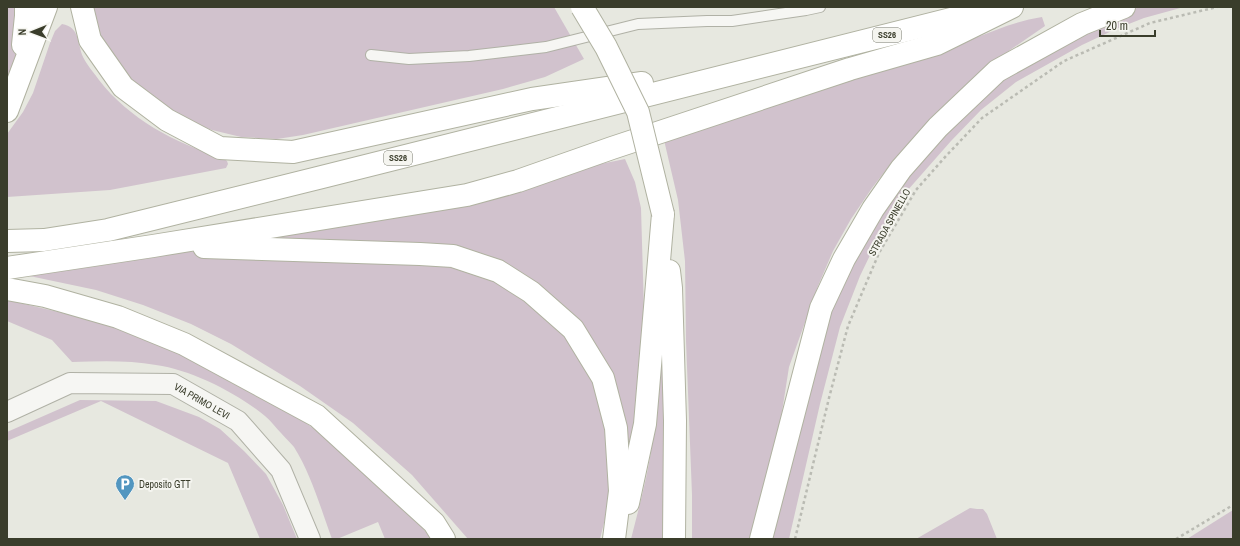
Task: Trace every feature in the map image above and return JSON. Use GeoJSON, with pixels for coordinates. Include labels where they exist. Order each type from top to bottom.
{"type":"FeatureCollection","features":[{"type":"Feature","properties":{"kind":"main road"},"geometry":{"type":"LineString","coordinates":[[18,84],[26,7]]}},
{"type":"Feature","properties":{"kind":"main road"},"geometry":{"type":"LineString","coordinates":[[7,111],[46,7]]}},
{"type":"Feature","properties":{"kind":"main road"},"geometry":{"type":"LineString","coordinates":[[82,7],[90,40],[123,87],[167,120],[220,148],[293,152],[532,99],[774,63]]}},
{"type":"Feature","properties":{"kind":"main road"},"geometry":{"type":"LineString","coordinates":[[582,7],[606,46],[638,112],[663,214],[671,288],[675,421],[674,539]]}},
{"type":"Feature","properties":{"kind":"main road","name":"SS26"},"geometry":{"type":"LineString","coordinates":[[7,241],[44,240],[108,230],[1000,7]]}},
{"type":"Feature","properties":{"kind":"main road"},"geometry":{"type":"LineString","coordinates":[[7,268],[467,195],[518,181],[850,69],[937,44],[1012,7]]}},
{"type":"Feature","properties":{"kind":"main road"},"geometry":{"type":"LineString","coordinates":[[761,539],[821,308],[844,259],[873,209],[901,169],[938,127],[997,72],[1082,24],[1124,7]]}},
{"type":"Feature","properties":{"kind":"main road"},"geometry":{"type":"LineString","coordinates":[[620,539],[645,424],[663,214]]}},
{"type":"Feature","properties":{"kind":"main road"},"geometry":{"type":"LineString","coordinates":[[153,246],[453,256],[498,271],[531,292],[573,329],[603,378],[616,428],[620,492],[614,539]]}},
{"type":"Feature","properties":{"kind":"main road"},"geometry":{"type":"LineString","coordinates":[[7,289],[45,296],[118,317],[184,344],[317,416],[434,523],[444,539]]}},
{"type":"Feature","properties":{"kind":"street","name":"VIA PRIMO LEVI"},"geometry":{"type":"LineString","coordinates":[[7,412],[70,383],[173,384],[238,421],[280,470],[310,539]]}},
{"type":"Feature","properties":{"kind":"lane"},"geometry":{"type":"LineString","coordinates":[[371,55],[410,59],[469,56],[546,47],[638,24],[707,20],[732,21],[820,7]]}},
{"type":"Feature","properties":{"kind":"path","name":"STRADA SPINELLO"},"geometry":{"type":"LineString","coordinates":[[796,539],[829,398],[848,326],[879,253],[916,190],[982,118],[1064,62],[1150,23],[1217,7]]}},
{"type":"Feature","properties":{"kind":"path"},"geometry":{"type":"LineString","coordinates":[[1176,539],[1233,505]]}},
{"type":"Feature","properties":{"kind":"shaded area"},"geometry":{"type":"Polygon","coordinates":[[[7,7],[19,7],[17,50],[7,85],[7,7]]]}},
{"type":"Feature","properties":{"kind":"shaded area"},"geometry":{"type":"Polygon","coordinates":[[[88,7],[554,7],[584,59],[545,77],[503,89],[303,135],[277,139],[241,137],[212,130],[182,119],[128,83],[105,48],[88,7]]]}},
{"type":"Feature","properties":{"kind":"shaded area"},"geometry":{"type":"Polygon","coordinates":[[[1139,7],[1184,7],[1144,18],[1116,29],[1082,45],[1016,82],[981,110],[951,141],[907,191],[886,222],[860,276],[840,327],[820,404],[789,539],[770,539],[832,306],[849,268],[885,206],[929,150],[1005,76],[1110,19],[1139,7]]]}},
{"type":"Feature","properties":{"kind":"shaded area"},"geometry":{"type":"Polygon","coordinates":[[[1042,17],[1045,26],[1010,50],[969,83],[934,115],[896,157],[872,188],[851,219],[833,251],[818,286],[789,367],[781,418],[751,539],[692,539],[685,261],[678,200],[664,140],[933,54],[1001,28],[1042,17]]]}},
{"type":"Feature","properties":{"kind":"shaded area"},"geometry":{"type":"Polygon","coordinates":[[[62,24],[72,28],[77,36],[81,52],[86,63],[111,94],[124,106],[138,118],[170,137],[204,152],[221,157],[227,161],[228,164],[226,168],[110,190],[7,197],[7,134],[23,112],[33,93],[55,31],[62,24]]]}},
{"type":"Feature","properties":{"kind":"shaded area"},"geometry":{"type":"Polygon","coordinates":[[[625,159],[635,182],[641,208],[645,345],[627,474],[615,391],[499,264],[462,247],[266,240],[261,234],[625,159]]]}},
{"type":"Feature","properties":{"kind":"shaded area"},"geometry":{"type":"Polygon","coordinates":[[[173,251],[424,263],[451,267],[499,283],[525,300],[565,334],[589,371],[599,397],[606,424],[611,486],[600,539],[468,539],[412,475],[353,423],[300,386],[231,344],[191,324],[143,305],[96,290],[20,274],[173,251]]]}},
{"type":"Feature","properties":{"kind":"shaded area"},"geometry":{"type":"Polygon","coordinates":[[[7,300],[110,324],[172,348],[275,401],[338,446],[392,495],[431,539],[385,539],[378,522],[337,539],[332,539],[311,480],[300,457],[294,447],[267,418],[254,407],[228,391],[199,377],[170,368],[146,363],[104,361],[72,362],[52,340],[7,321],[7,300]]]}},
{"type":"Feature","properties":{"kind":"shaded area"},"geometry":{"type":"Polygon","coordinates":[[[661,343],[664,378],[667,539],[631,539],[643,492],[650,456],[658,394],[661,343]]]}},
{"type":"Feature","properties":{"kind":"shaded area"},"geometry":{"type":"Polygon","coordinates":[[[80,400],[156,401],[199,417],[220,429],[266,474],[283,505],[297,539],[260,539],[228,463],[101,401],[7,441],[7,432],[80,400]]]}},
{"type":"Feature","properties":{"kind":"shaded area"},"geometry":{"type":"Polygon","coordinates":[[[970,508],[983,509],[987,514],[997,539],[916,539],[970,508]]]}},
{"type":"Feature","properties":{"kind":"shaded area"},"geometry":{"type":"Polygon","coordinates":[[[1233,510],[1233,539],[1187,539],[1233,510]]]}},
{"type":"Feature","properties":{"kind":"place","name":"Deposito GTT"},"geometry":{"type":"Point","coordinates":[125,501]}}]}
